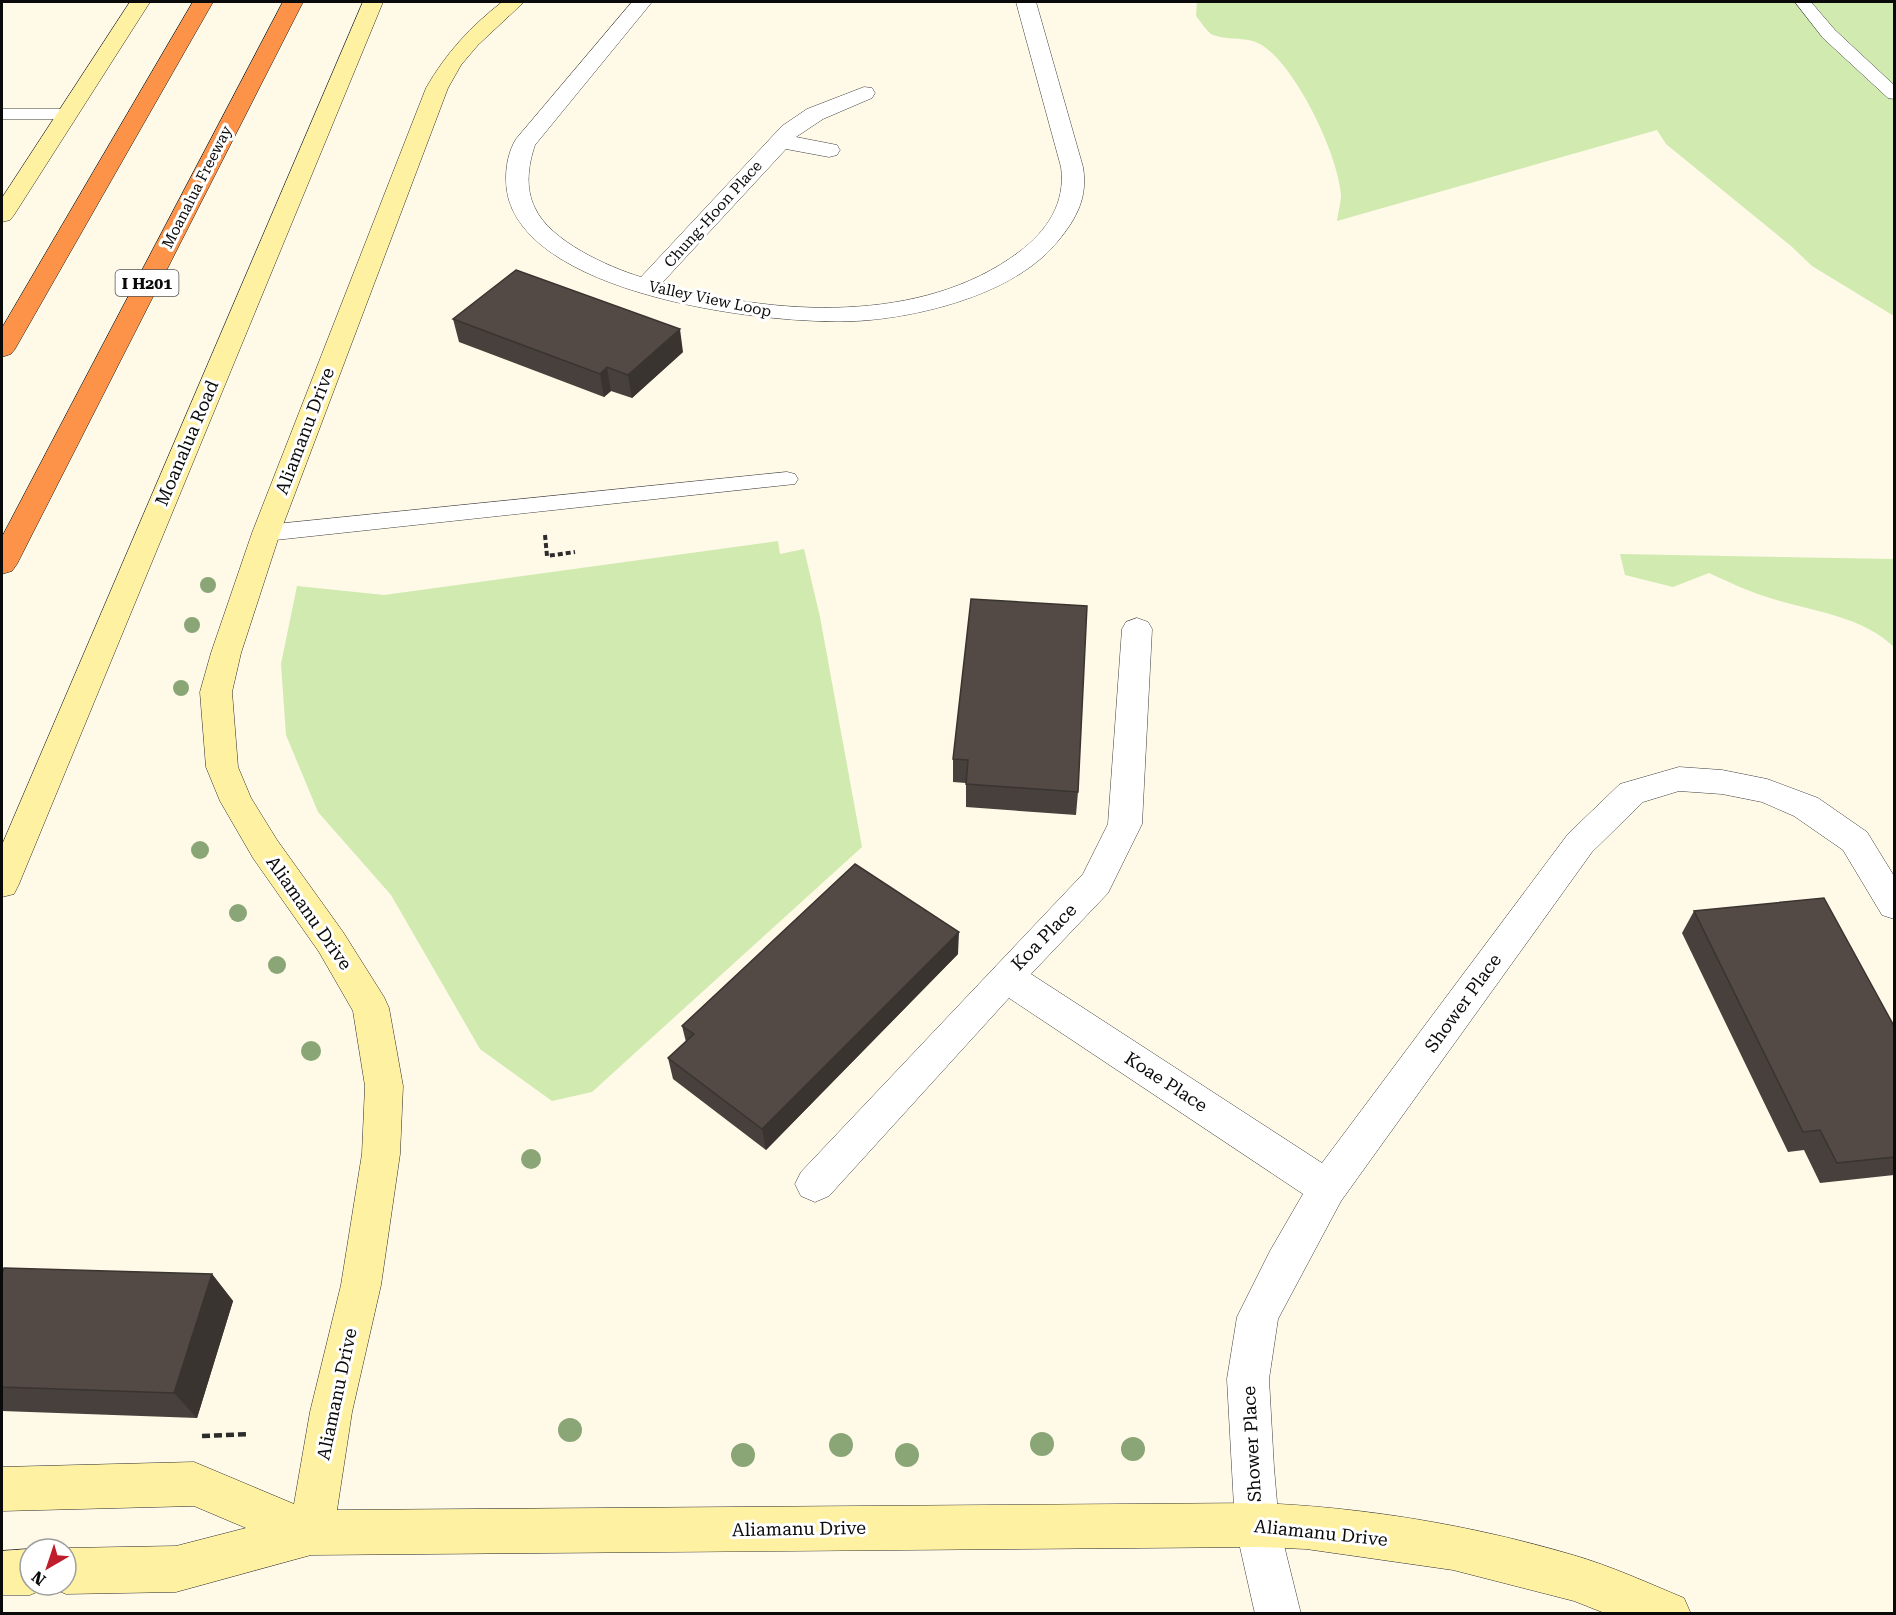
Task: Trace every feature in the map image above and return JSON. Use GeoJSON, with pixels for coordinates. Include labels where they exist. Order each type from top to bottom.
{"type":"FeatureCollection","features":[{"type":"Feature","properties":{"kind":"highway"},"geometry":{"type":"LineString","coordinates":[[2,349],[202,2]]}},
{"type":"Feature","properties":{"kind":"highway","name":"Moanalua Freeway"},"geometry":{"type":"LineString","coordinates":[[2,564],[293,2]]}},
{"type":"Feature","properties":{"kind":"street"},"geometry":{"type":"LineString","coordinates":[[2,215],[140,2]]}},
{"type":"Feature","properties":{"kind":"street","name":"Moanalua Road"},"geometry":{"type":"LineString","coordinates":[[2,884],[373,2]]}},
{"type":"Feature","properties":{"kind":"street","name":"Aliamanu Drive"},"geometry":{"type":"LineString","coordinates":[[514,2],[492,18],[457,54],[437,88],[266,533],[226,653],[216,692],[222,767],[236,801],[265,849],[331,942],[371,1008],[384,1086],[381,1154],[361,1285],[331,1412],[311,1533],[1257,1525],[1306,1527],[1453,1548],[1574,1578],[1668,1614]]}},
{"type":"Feature","properties":{"kind":"street","name":"Valley View Loop"},"geometry":{"type":"LineString","coordinates":[[642,2],[524,144],[517,162],[516,180],[528,217],[556,245],[601,270],[646,286],[770,313],[841,315],[891,311],[965,291],[1022,262],[1044,244],[1058,226],[1069,206],[1074,187],[1068,148],[1026,2]]}},
{"type":"Feature","properties":{"kind":"street","name":"Chung-Hoon Place"},"geometry":{"type":"LineString","coordinates":[[646,286],[780,141],[815,114],[864,93]]}},
{"type":"Feature","properties":{"kind":"street"},"geometry":{"type":"LineString","coordinates":[[780,141],[829,150]]}},
{"type":"Feature","properties":{"kind":"street","name":"Koa Place"},"geometry":{"type":"LineString","coordinates":[[815,1184],[1096,883],[1125,824],[1137,629]]}},
{"type":"Feature","properties":{"kind":"street","name":"Shower Place"},"geometry":{"type":"LineString","coordinates":[[1278,1614],[1257,1525],[1248,1380],[1258,1317],[1284,1264],[1327,1188],[1580,843],[1632,793],[1679,779],[1722,782],[1767,791],[1806,807],[1855,841],[1894,905]]}},
{"type":"Feature","properties":{"kind":"street","name":"Koae Place"},"geometry":{"type":"LineString","coordinates":[[1006,977],[1327,1188]]}},
{"type":"Feature","properties":{"kind":"street"},"geometry":{"type":"LineString","coordinates":[[2,1489],[195,1484],[311,1533]]}},
{"type":"Feature","properties":{"kind":"street"},"geometry":{"type":"LineString","coordinates":[[78,1571],[176,1569],[311,1533]]}},
{"type":"Feature","properties":{"kind":"street"},"geometry":{"type":"LineString","coordinates":[[2,1573],[18,1572]]}},
{"type":"Feature","properties":{"kind":"lane"},"geometry":{"type":"LineString","coordinates":[[1803,2],[1829,34],[1894,94]]}},
{"type":"Feature","properties":{"kind":"lane"},"geometry":{"type":"LineString","coordinates":[[2,114],[68,114]]}},
{"type":"Feature","properties":{"kind":"lane"},"geometry":{"type":"LineString","coordinates":[[266,533],[787,478]]}},
{"type":"Feature","properties":{"kind":"path"},"geometry":{"type":"LineString","coordinates":[[544,526],[547,556],[575,552]]}},
{"type":"Feature","properties":{"kind":"green space"},"geometry":{"type":"Polygon","coordinates":[[[1197,2],[1894,2],[1894,316],[1812,266],[1791,246],[1666,144],[1657,130],[1337,221],[1341,194],[1338,177],[1323,134],[1300,90],[1287,70],[1260,44],[1211,34],[1196,16],[1197,2]]]}},
{"type":"Feature","properties":{"kind":"green space"},"geometry":{"type":"Polygon","coordinates":[[[778,541],[780,554],[804,549],[820,617],[862,847],[592,1092],[552,1101],[480,1049],[391,895],[318,812],[286,735],[281,664],[297,586],[384,595],[778,541]]]}},
{"type":"Feature","properties":{"kind":"green space"},"geometry":{"type":"Polygon","coordinates":[[[1620,554],[1894,559],[1894,647],[1867,628],[1852,621],[1762,596],[1709,573],[1673,587],[1625,575],[1620,554]]]}},
{"type":"Feature","properties":{"kind":"building"},"geometry":{"type":"Polygon","coordinates":[[[516,270],[680,329],[628,375],[607,367],[600,374],[453,319],[516,270]]]}},
{"type":"Feature","properties":{"kind":"building"},"geometry":{"type":"Polygon","coordinates":[[[971,599],[1087,606],[1078,792],[966,784],[968,760],[953,759],[971,599]]]}},
{"type":"Feature","properties":{"kind":"building"},"geometry":{"type":"Polygon","coordinates":[[[855,864],[959,932],[762,1129],[668,1058],[694,1034],[682,1026],[855,864]]]}},
{"type":"Feature","properties":{"kind":"building"},"geometry":{"type":"Polygon","coordinates":[[[1824,898],[1894,1026],[1894,1157],[1837,1163],[1820,1130],[1803,1132],[1694,911],[1824,898]]]}},
{"type":"Feature","properties":{"kind":"building"},"geometry":{"type":"Polygon","coordinates":[[[4,1268],[212,1274],[174,1393],[2,1387],[2,1274],[4,1268]]]}}]}
